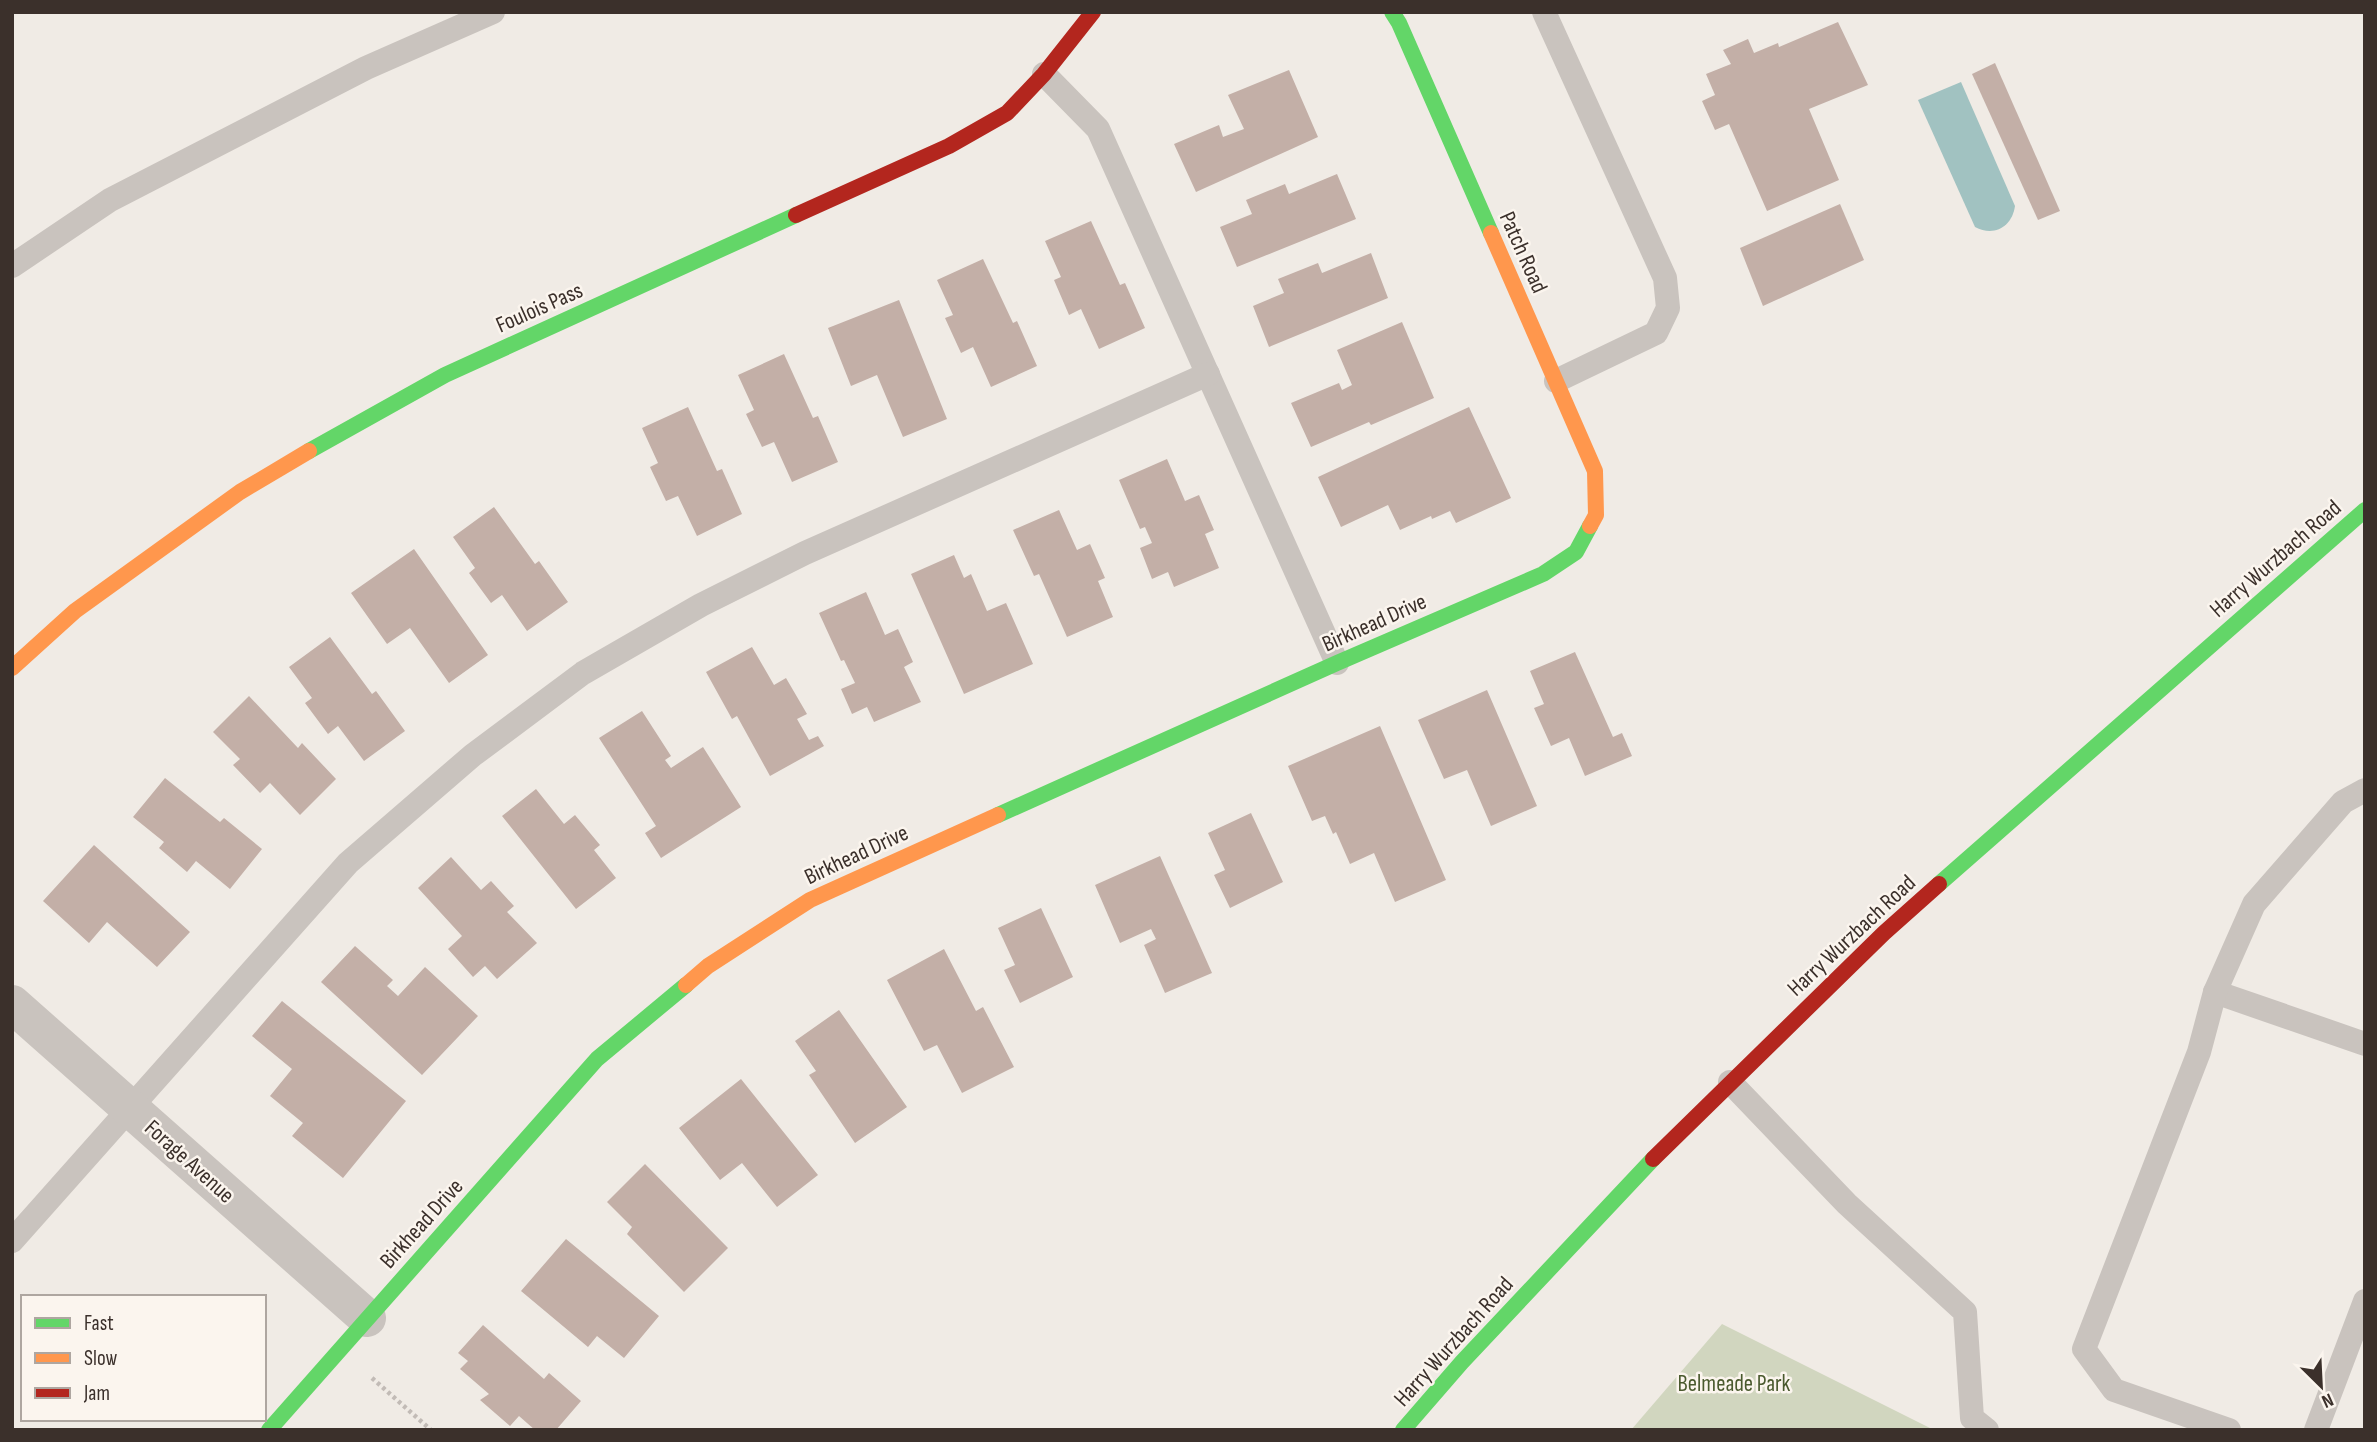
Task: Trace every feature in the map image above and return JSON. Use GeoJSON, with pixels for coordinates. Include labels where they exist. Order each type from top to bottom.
{"type":"FeatureCollection","features":[{"type":"Feature","properties":{"kind":"street","name":"Foulois Pass"},"geometry":{"type":"LineString","coordinates":[[12,668],[75,611],[240,492],[345,429],[445,375],[949,146],[1007,113],[1044,74],[1093,12]]}},
{"type":"Feature","properties":{"kind":"street","name":"Patch Road"},"geometry":{"type":"LineString","coordinates":[[1404,16],[1595,471],[1596,515]]}},
{"type":"Feature","properties":{"kind":"street","name":"Birkhead Drive"},"geometry":{"type":"LineString","coordinates":[[269,1430],[597,1059],[708,966],[810,900],[1336,663],[1543,574],[1576,552],[1596,515]]}},
{"type":"Feature","properties":{"kind":"street","name":"Harry Wurzbach Road"},"geometry":{"type":"LineString","coordinates":[[1403,1430],[1462,1362],[1617,1196],[1884,933],[2360,522]]}},
{"type":"Feature","properties":{"kind":"street","name":"Forage Avenue"},"geometry":{"type":"LineString","coordinates":[[12,1004],[367,1318]]}},
{"type":"Feature","properties":{"kind":"lane"},"geometry":{"type":"LineString","coordinates":[[12,266],[110,200],[366,68],[492,12]]}},
{"type":"Feature","properties":{"kind":"lane"},"geometry":{"type":"LineString","coordinates":[[1544,12],[1665,278],[1668,308],[1657,333],[1556,381]]}},
{"type":"Feature","properties":{"kind":"lane"},"geometry":{"type":"LineString","coordinates":[[1044,74],[1098,128],[1336,663]]}},
{"type":"Feature","properties":{"kind":"lane"},"geometry":{"type":"LineString","coordinates":[[12,1241],[348,863],[473,755],[583,673],[701,605],[805,553],[1208,374]]}},
{"type":"Feature","properties":{"kind":"lane"},"geometry":{"type":"LineString","coordinates":[[2229,1430],[2114,1390],[2084,1349],[2199,1052],[2215,992],[2254,904],[2343,802],[2365,790]]}},
{"type":"Feature","properties":{"kind":"lane"},"geometry":{"type":"LineString","coordinates":[[2215,992],[2365,1044]]}},
{"type":"Feature","properties":{"kind":"lane"},"geometry":{"type":"LineString","coordinates":[[1730,1082],[1847,1204],[1965,1312],[1972,1418],[1987,1430]]}},
{"type":"Feature","properties":{"kind":"lane"},"geometry":{"type":"LineString","coordinates":[[2316,1430],[2365,1301]]}},
{"type":"Feature","properties":{"kind":"path"},"geometry":{"type":"LineString","coordinates":[[341,1349],[431,1430]]}},
{"type":"Feature","properties":{"kind":"green space","name":"Belmeade Park"},"geometry":{"type":"Polygon","coordinates":[[[1722,1324],[1934,1430],[1631,1430],[1722,1324]]]}},
{"type":"Feature","properties":{"kind":"water"},"geometry":{"type":"Polygon","coordinates":[[[1961,82],[2015,206],[2006,225],[1995,230],[1975,227],[1918,100],[1961,82]]]}},
{"type":"Feature","properties":{"kind":"building"},"geometry":{"type":"Polygon","coordinates":[[[1838,22],[1868,85],[1809,109],[1839,180],[1767,211],[1729,124],[1715,130],[1702,101],[1715,95],[1706,74],[1731,64],[1723,50],[1748,39],[1754,53],[1778,43],[1779,47],[1838,22]]]}},
{"type":"Feature","properties":{"kind":"building"},"geometry":{"type":"Polygon","coordinates":[[[1995,63],[2060,211],[2038,220],[1972,74],[1995,63]]]}},
{"type":"Feature","properties":{"kind":"building"},"geometry":{"type":"Polygon","coordinates":[[[1289,70],[1318,137],[1196,192],[1174,144],[1219,125],[1223,137],[1244,129],[1228,95],[1289,70]]]}},
{"type":"Feature","properties":{"kind":"building"},"geometry":{"type":"Polygon","coordinates":[[[1337,174],[1356,219],[1237,267],[1220,227],[1252,214],[1246,200],[1285,184],[1289,194],[1337,174]]]}},
{"type":"Feature","properties":{"kind":"building"},"geometry":{"type":"Polygon","coordinates":[[[1840,204],[1864,260],[1763,306],[1740,248],[1840,204]]]}},
{"type":"Feature","properties":{"kind":"building"},"geometry":{"type":"Polygon","coordinates":[[[1091,221],[1120,285],[1125,283],[1145,328],[1099,349],[1081,309],[1069,315],[1054,280],[1061,277],[1045,241],[1091,221]]]}},
{"type":"Feature","properties":{"kind":"building"},"geometry":{"type":"Polygon","coordinates":[[[1371,253],[1388,298],[1269,347],[1253,306],[1284,293],[1278,279],[1318,263],[1322,273],[1371,253]]]}},
{"type":"Feature","properties":{"kind":"building"},"geometry":{"type":"Polygon","coordinates":[[[983,259],[1013,323],[1017,321],[1037,366],[991,387],[973,347],[961,353],[945,318],[953,315],[937,280],[983,259]]]}},
{"type":"Feature","properties":{"kind":"building"},"geometry":{"type":"Polygon","coordinates":[[[899,300],[947,419],[903,437],[877,375],[851,386],[828,328],[899,300]]]}},
{"type":"Feature","properties":{"kind":"building"},"geometry":{"type":"Polygon","coordinates":[[[1402,322],[1434,398],[1311,447],[1291,403],[1339,383],[1342,390],[1352,385],[1337,350],[1402,322]]]}},
{"type":"Feature","properties":{"kind":"building"},"geometry":{"type":"Polygon","coordinates":[[[784,354],[813,418],[818,416],[838,462],[792,482],[774,442],[762,447],[746,414],[754,410],[738,375],[784,354]]]}},
{"type":"Feature","properties":{"kind":"building"},"geometry":{"type":"Polygon","coordinates":[[[688,407],[717,471],[722,469],[742,514],[697,536],[678,496],[666,501],[650,467],[658,463],[642,428],[688,407]]]}},
{"type":"Feature","properties":{"kind":"building"},"geometry":{"type":"Polygon","coordinates":[[[1469,407],[1511,498],[1456,523],[1450,511],[1400,530],[1388,505],[1341,527],[1318,477],[1469,407]]]}},
{"type":"Feature","properties":{"kind":"building"},"geometry":{"type":"Polygon","coordinates":[[[1167,459],[1185,501],[1199,495],[1214,530],[1205,534],[1219,568],[1174,587],[1168,572],[1152,579],[1140,548],[1152,543],[1145,527],[1140,529],[1119,480],[1167,459]]]}},
{"type":"Feature","properties":{"kind":"building"},"geometry":{"type":"Polygon","coordinates":[[[494,507],[535,564],[539,561],[568,602],[527,631],[502,595],[491,603],[469,573],[475,568],[453,537],[494,507]]]}},
{"type":"Feature","properties":{"kind":"building"},"geometry":{"type":"Polygon","coordinates":[[[1059,510],[1077,550],[1090,544],[1105,578],[1098,581],[1113,617],[1067,637],[1039,574],[1034,576],[1013,530],[1059,510]]]}},
{"type":"Feature","properties":{"kind":"building"},"geometry":{"type":"Polygon","coordinates":[[[414,549],[488,655],[449,683],[410,628],[387,644],[351,593],[414,549]]]}},
{"type":"Feature","properties":{"kind":"building"},"geometry":{"type":"Polygon","coordinates":[[[954,555],[964,578],[971,574],[987,611],[1006,603],[1033,664],[964,694],[911,574],[954,555]]]}},
{"type":"Feature","properties":{"kind":"building"},"geometry":{"type":"Polygon","coordinates":[[[866,592],[885,635],[898,629],[913,662],[904,667],[921,702],[874,722],[867,707],[852,714],[841,689],[855,683],[844,660],[841,661],[819,613],[866,592]]]}},
{"type":"Feature","properties":{"kind":"building"},"geometry":{"type":"Polygon","coordinates":[[[330,637],[372,694],[376,691],[405,731],[364,761],[338,726],[328,734],[305,703],[312,698],[289,667],[330,637]]]}},
{"type":"Feature","properties":{"kind":"building"},"geometry":{"type":"Polygon","coordinates":[[[752,647],[774,685],[786,678],[807,714],[797,719],[809,740],[818,736],[824,746],[770,776],[737,716],[732,719],[706,672],[752,647]]]}},
{"type":"Feature","properties":{"kind":"building"},"geometry":{"type":"Polygon","coordinates":[[[1575,652],[1613,737],[1622,733],[1632,756],[1585,776],[1569,738],[1551,746],[1534,708],[1544,704],[1530,671],[1575,652]]]}},
{"type":"Feature","properties":{"kind":"building"},"geometry":{"type":"Polygon","coordinates":[[[1487,690],[1537,806],[1491,826],[1467,770],[1444,779],[1418,720],[1487,690]]]}},
{"type":"Feature","properties":{"kind":"building"},"geometry":{"type":"Polygon","coordinates":[[[249,696],[298,748],[302,743],[336,779],[300,815],[270,783],[260,793],[233,765],[240,759],[213,732],[249,696]]]}},
{"type":"Feature","properties":{"kind":"building"},"geometry":{"type":"Polygon","coordinates":[[[642,711],[671,756],[665,760],[671,768],[703,747],[741,807],[661,858],[645,833],[656,826],[599,738],[642,711]]]}},
{"type":"Feature","properties":{"kind":"building"},"geometry":{"type":"Polygon","coordinates":[[[1380,726],[1446,880],[1395,902],[1374,853],[1350,864],[1336,832],[1333,834],[1325,816],[1312,821],[1288,766],[1380,726]]]}},
{"type":"Feature","properties":{"kind":"building"},"geometry":{"type":"Polygon","coordinates":[[[165,778],[220,822],[224,818],[262,849],[230,889],[196,861],[187,872],[159,848],[164,842],[133,817],[165,778]]]}},
{"type":"Feature","properties":{"kind":"building"},"geometry":{"type":"Polygon","coordinates":[[[536,789],[564,824],[575,815],[600,845],[594,850],[616,878],[576,909],[502,816],[536,789]]]}},
{"type":"Feature","properties":{"kind":"building"},"geometry":{"type":"Polygon","coordinates":[[[1251,813],[1283,882],[1230,908],[1214,875],[1225,870],[1208,833],[1251,813]]]}},
{"type":"Feature","properties":{"kind":"building"},"geometry":{"type":"Polygon","coordinates":[[[94,845],[190,932],[157,967],[107,922],[89,943],[43,901],[94,845]]]}},
{"type":"Feature","properties":{"kind":"building"},"geometry":{"type":"Polygon","coordinates":[[[1160,856],[1212,973],[1165,993],[1144,945],[1156,939],[1151,929],[1120,943],[1095,885],[1160,856]]]}},
{"type":"Feature","properties":{"kind":"building"},"geometry":{"type":"Polygon","coordinates":[[[451,857],[481,890],[491,881],[514,906],[507,912],[537,943],[497,979],[485,966],[473,977],[448,949],[462,936],[418,888],[451,857]]]}},
{"type":"Feature","properties":{"kind":"building"},"geometry":{"type":"Polygon","coordinates":[[[1041,908],[1073,977],[1020,1003],[1004,970],[1015,965],[998,928],[1041,908]]]}},
{"type":"Feature","properties":{"kind":"building"},"geometry":{"type":"Polygon","coordinates":[[[355,946],[393,980],[387,986],[398,996],[425,967],[478,1016],[422,1075],[321,982],[355,946]]]}},
{"type":"Feature","properties":{"kind":"building"},"geometry":{"type":"Polygon","coordinates":[[[944,949],[976,1011],[983,1007],[1014,1067],[962,1093],[937,1045],[924,1051],[887,980],[944,949]]]}},
{"type":"Feature","properties":{"kind":"building"},"geometry":{"type":"Polygon","coordinates":[[[282,1001],[406,1101],[343,1178],[292,1136],[303,1123],[270,1096],[292,1069],[252,1036],[282,1001]]]}},
{"type":"Feature","properties":{"kind":"building"},"geometry":{"type":"Polygon","coordinates":[[[839,1010],[907,1107],[855,1143],[809,1075],[816,1071],[795,1041],[839,1010]]]}},
{"type":"Feature","properties":{"kind":"building"},"geometry":{"type":"Polygon","coordinates":[[[741,1079],[818,1175],[777,1207],[742,1163],[720,1180],[679,1128],[741,1079]]]}},
{"type":"Feature","properties":{"kind":"building"},"geometry":{"type":"Polygon","coordinates":[[[645,1164],[728,1248],[684,1292],[627,1234],[632,1227],[607,1202],[645,1164]]]}},
{"type":"Feature","properties":{"kind":"building"},"geometry":{"type":"Polygon","coordinates":[[[566,1239],[659,1316],[624,1358],[597,1336],[588,1347],[521,1291],[566,1239]]]}},
{"type":"Feature","properties":{"kind":"building"},"geometry":{"type":"Polygon","coordinates":[[[483,1325],[544,1379],[549,1373],[581,1401],[556,1430],[535,1430],[519,1416],[510,1426],[480,1400],[489,1394],[460,1369],[468,1361],[458,1353],[483,1325]]]}},
{"type":"Feature","properties":{"kind":"traffic: fast"},"geometry":{"type":"LineString","coordinates":[[1392,12],[1491,233]]}},
{"type":"Feature","properties":{"kind":"traffic: fast"},"geometry":{"type":"LineString","coordinates":[[309,451],[445,375],[796,215]]}},
{"type":"Feature","properties":{"kind":"traffic: fast"},"geometry":{"type":"LineString","coordinates":[[1939,884],[2365,510]]}},
{"type":"Feature","properties":{"kind":"traffic: fast"},"geometry":{"type":"LineString","coordinates":[[998,815],[1543,574],[1576,552],[1590,526]]}},
{"type":"Feature","properties":{"kind":"traffic: fast"},"geometry":{"type":"LineString","coordinates":[[269,1430],[597,1059],[686,985]]}},
{"type":"Feature","properties":{"kind":"traffic: fast"},"geometry":{"type":"LineString","coordinates":[[1403,1430],[1462,1362],[1653,1159]]}},
{"type":"Feature","properties":{"kind":"traffic: slow"},"geometry":{"type":"LineString","coordinates":[[1491,233],[1595,471],[1596,515],[1590,526]]}},
{"type":"Feature","properties":{"kind":"traffic: slow"},"geometry":{"type":"LineString","coordinates":[[12,668],[75,611],[240,492],[309,451]]}},
{"type":"Feature","properties":{"kind":"traffic: slow"},"geometry":{"type":"LineString","coordinates":[[686,985],[708,966],[810,900],[998,815]]}},
{"type":"Feature","properties":{"kind":"traffic: jam"},"geometry":{"type":"LineString","coordinates":[[796,215],[949,146],[1007,113],[1044,74],[1093,12]]}},
{"type":"Feature","properties":{"kind":"traffic: jam"},"geometry":{"type":"LineString","coordinates":[[1653,1159],[1884,933],[1939,884]]}}]}
